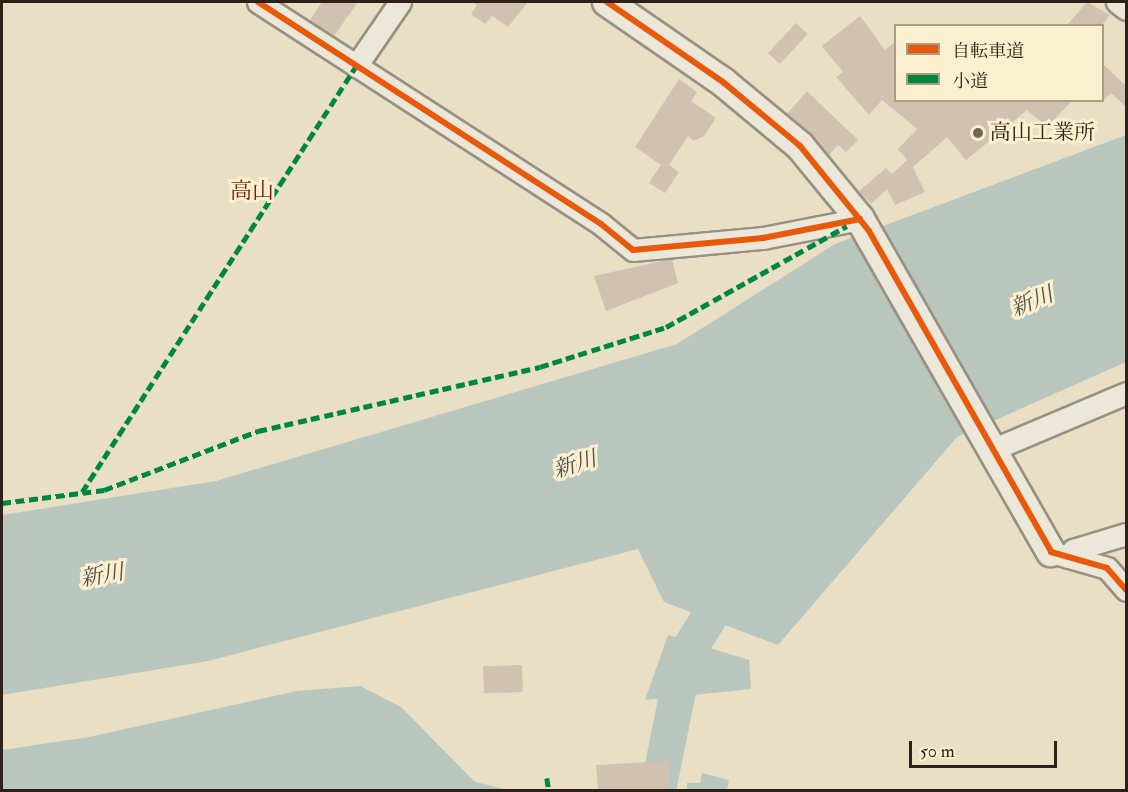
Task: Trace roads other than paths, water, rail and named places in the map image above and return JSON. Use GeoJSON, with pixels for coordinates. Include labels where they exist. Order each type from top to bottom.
{"type":"FeatureCollection","features":[{"type":"Feature","properties":{"kind":"street"},"geometry":{"type":"LineString","coordinates":[[258,2],[602,224],[633,250],[763,238],[865,225]]}},
{"type":"Feature","properties":{"kind":"street"},"geometry":{"type":"LineString","coordinates":[[356,66],[400,2]]}},
{"type":"Feature","properties":{"kind":"street"},"geometry":{"type":"LineString","coordinates":[[607,2],[723,82],[800,146],[865,225],[989,450],[1059,555],[1107,568],[1126,590]]}},
{"type":"Feature","properties":{"kind":"street"},"geometry":{"type":"LineString","coordinates":[[1117,2],[1126,9]]}},
{"type":"Feature","properties":{"kind":"street"},"geometry":{"type":"LineString","coordinates":[[989,450],[1126,393]]}},
{"type":"Feature","properties":{"kind":"street"},"geometry":{"type":"LineString","coordinates":[[1059,555],[1126,534]]}},
{"type":"Feature","properties":{"kind":"water","name":"新川"},"geometry":{"type":"Polygon","coordinates":[[[1126,135],[1126,362],[957,437],[778,645],[664,602],[638,549],[208,661],[2,695],[2,515],[216,481],[677,344],[835,244],[1126,135]]]}},
{"type":"Feature","properties":{"kind":"water"},"geometry":{"type":"Polygon","coordinates":[[[668,635],[749,660],[751,689],[645,700],[668,635]]]}},
{"type":"Feature","properties":{"kind":"water"},"geometry":{"type":"Polygon","coordinates":[[[360,686],[401,707],[475,782],[509,790],[2,790],[2,750],[89,737],[297,691],[360,686]]]}},
{"type":"Feature","properties":{"kind":"water"},"geometry":{"type":"Polygon","coordinates":[[[702,773],[729,780],[727,790],[687,790],[687,783],[700,783],[702,773]]]}},
{"type":"Feature","properties":{"kind":"waterway"},"geometry":{"type":"LineString","coordinates":[[658,790],[685,656],[734,578]]}},
{"type":"Feature","properties":{"kind":"place","name":"高山工業所"},"geometry":{"type":"Point","coordinates":[978,133]}},
{"type":"Feature","properties":{"kind":"district","name":"高山"},"geometry":{"type":"Point","coordinates":[252,192]}}]}
